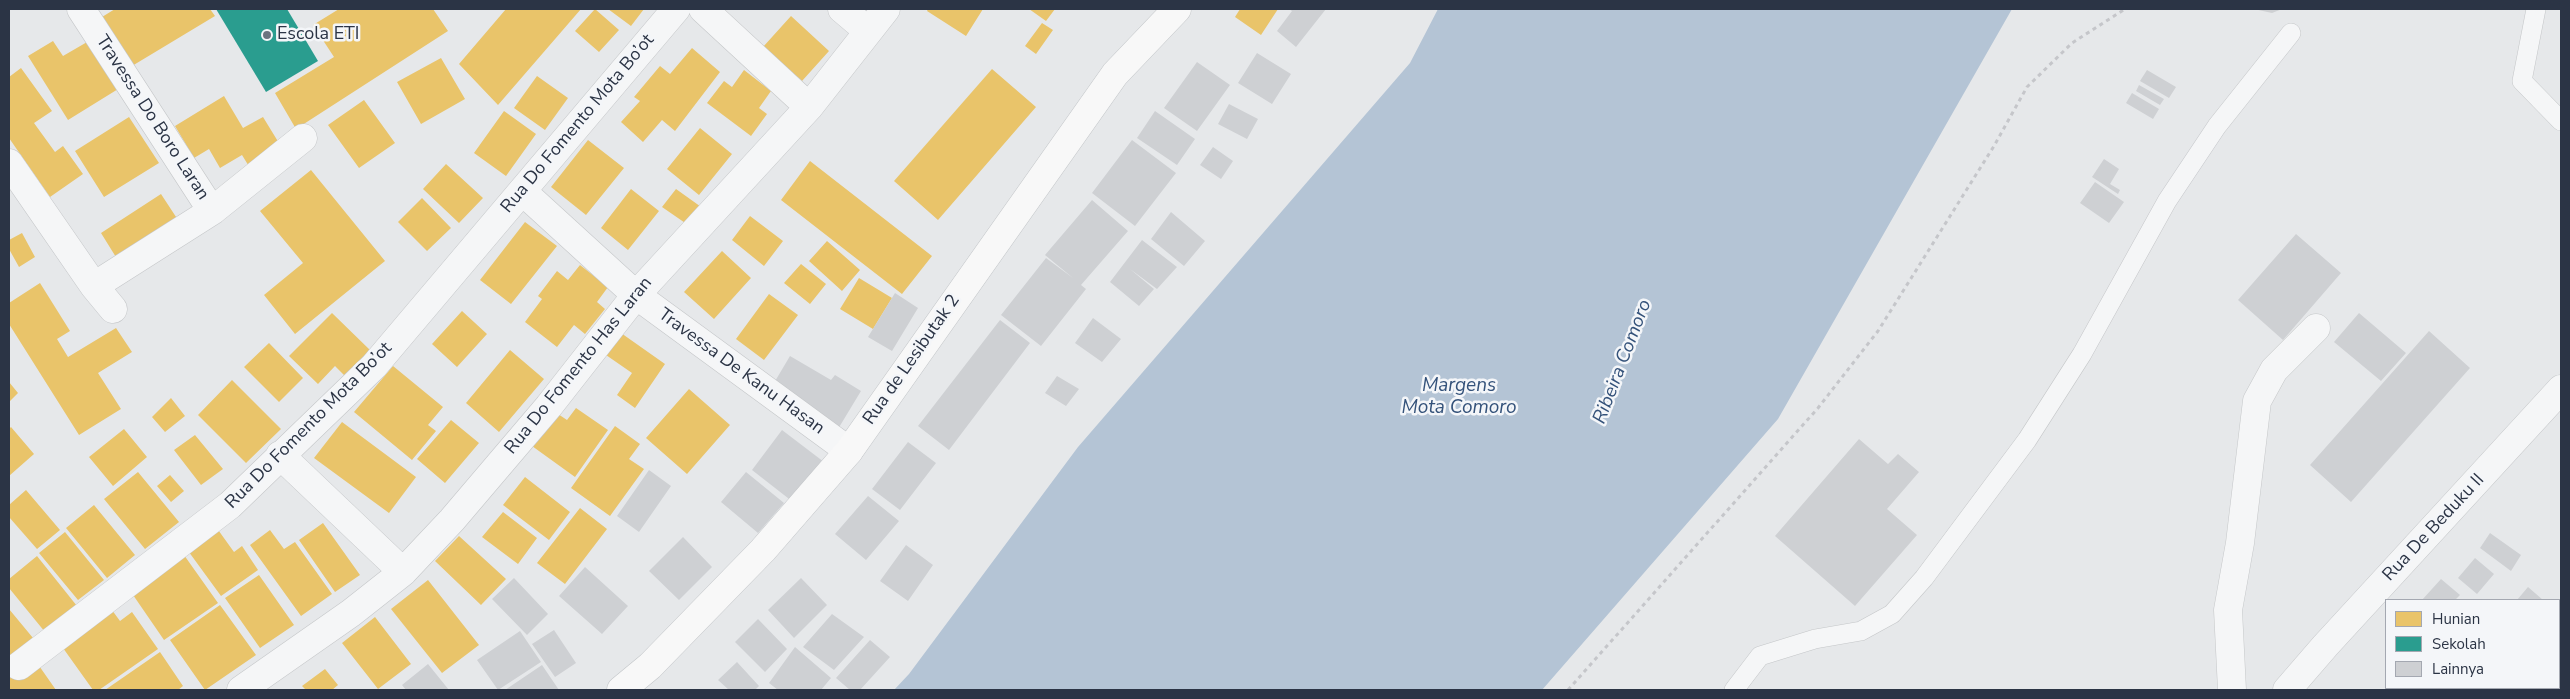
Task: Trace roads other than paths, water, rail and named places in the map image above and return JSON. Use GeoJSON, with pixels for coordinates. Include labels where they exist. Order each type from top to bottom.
{"type":"FeatureCollection","features":[{"type":"Feature","properties":{"kind":"main road","name":"Rua de Lesibutak 2"},"geometry":{"type":"LineString","coordinates":[[622,690],[650,666],[763,550],[849,451],[1115,74],[1177,9]]}},
{"type":"Feature","properties":{"kind":"street","name":"Travessa Do Boro Laran"},"geometry":{"type":"LineString","coordinates":[[81,9],[212,211],[94,286]]}},
{"type":"Feature","properties":{"kind":"street","name":"Rua Do Fomento Mota Bo’ot"},"geometry":{"type":"LineString","coordinates":[[19,666],[230,506],[280,455],[374,366],[676,9]]}},
{"type":"Feature","properties":{"kind":"street"},"geometry":{"type":"LineString","coordinates":[[703,9],[809,107]]}},
{"type":"Feature","properties":{"kind":"street"},"geometry":{"type":"LineString","coordinates":[[842,9],[868,31]]}},
{"type":"Feature","properties":{"kind":"street","name":"Rua Do Fomento Has Laran"},"geometry":{"type":"LineString","coordinates":[[241,690],[351,612],[403,572],[452,520],[549,406],[636,295],[809,107],[886,9]]}},
{"type":"Feature","properties":{"kind":"street"},"geometry":{"type":"LineString","coordinates":[[212,211],[303,138]]}},
{"type":"Feature","properties":{"kind":"street"},"geometry":{"type":"LineString","coordinates":[[9,163],[94,286],[113,309]]}},
{"type":"Feature","properties":{"kind":"street","name":"Travessa De Kanu Hasan"},"geometry":{"type":"LineString","coordinates":[[522,191],[636,295],[849,451]]}},
{"type":"Feature","properties":{"kind":"street"},"geometry":{"type":"LineString","coordinates":[[2232,690],[2228,610],[2240,543],[2257,401],[2274,370],[2316,328]]}},
{"type":"Feature","properties":{"kind":"street","name":"Rua De Beduku II"},"geometry":{"type":"LineString","coordinates":[[2288,690],[2325,646],[2561,389]]}},
{"type":"Feature","properties":{"kind":"street"},"geometry":{"type":"LineString","coordinates":[[280,455],[403,572]]}},
{"type":"Feature","properties":{"kind":"lane"},"geometry":{"type":"LineString","coordinates":[[2536,9],[2522,81],[2561,121]]}},
{"type":"Feature","properties":{"kind":"lane"},"geometry":{"type":"LineString","coordinates":[[1734,690],[1760,656],[1815,639],[1861,631],[1892,614],[1924,578],[2027,440],[2082,354],[2167,201],[2217,126],[2291,33]]}},
{"type":"Feature","properties":{"kind":"water","name":"Margens Mota Comoro"},"geometry":{"type":"Polygon","coordinates":[[[1438,9],[2012,9],[1778,419],[1542,690],[894,690],[909,674],[1078,447],[1410,63],[1438,9]]]}},
{"type":"Feature","properties":{"kind":"place","name":"Escola ETI"},"geometry":{"type":"Point","coordinates":[267,35]}},
{"type":"Feature","properties":{"kind":"water label","name":"Ribeira Comoro"},"geometry":{"type":"Point","coordinates":[1623,362]}}]}
